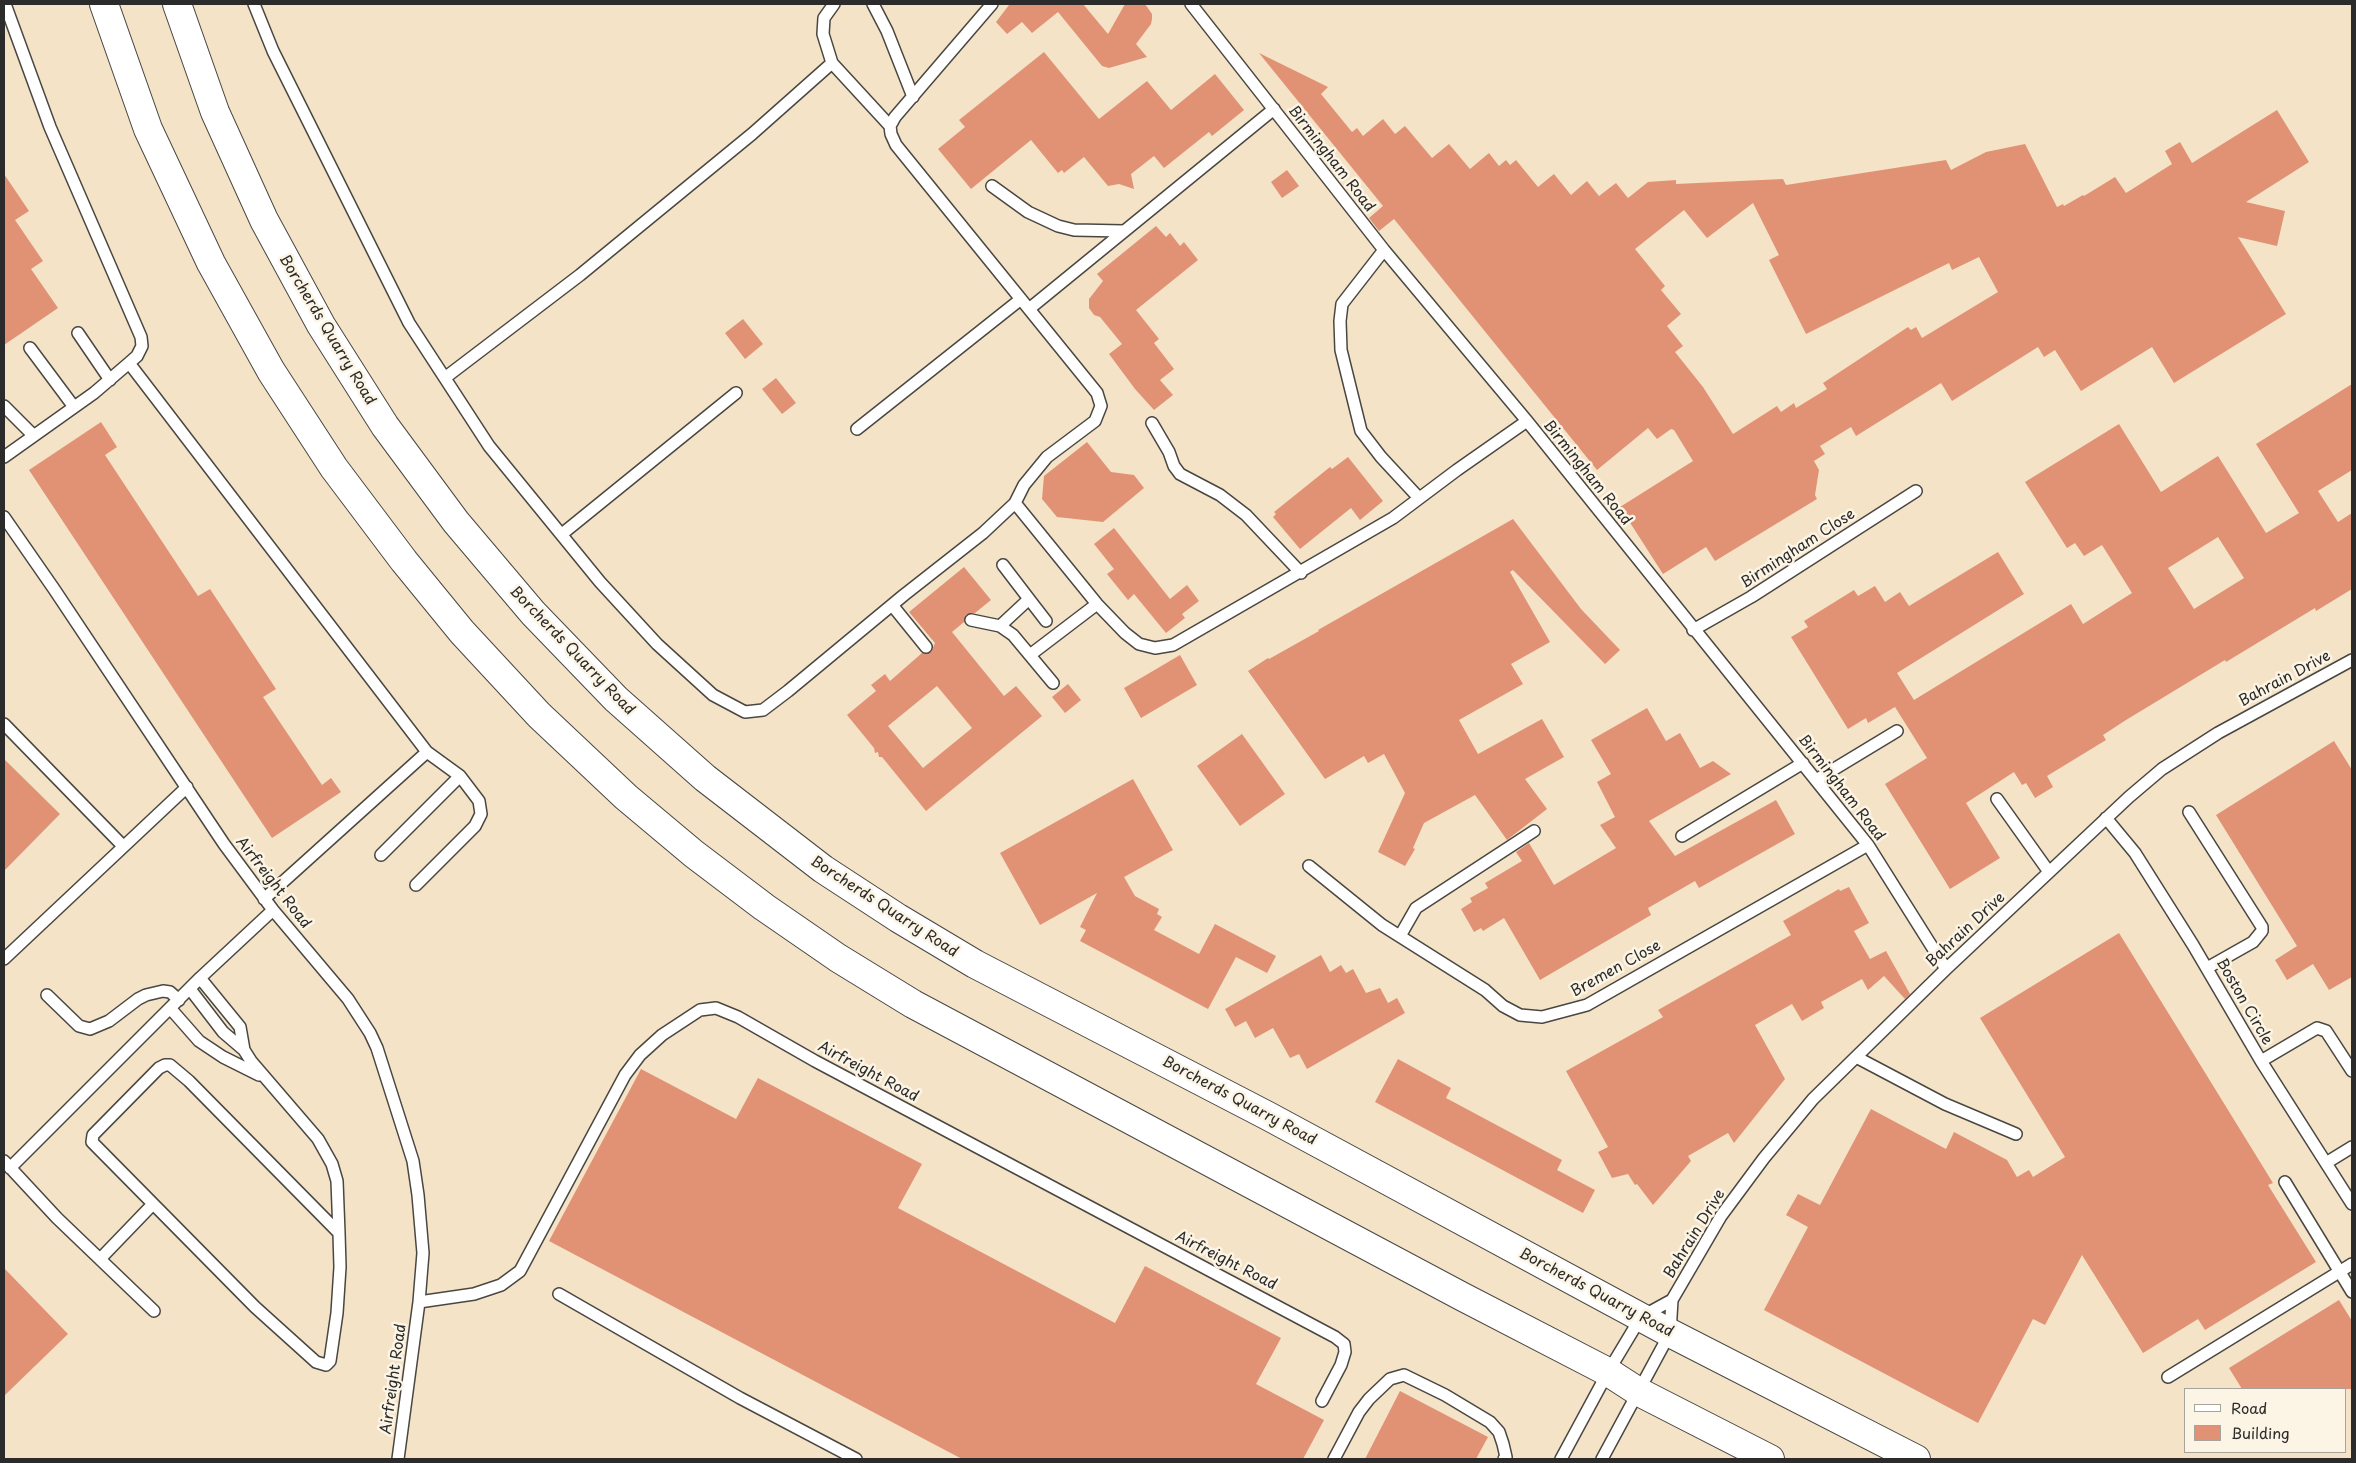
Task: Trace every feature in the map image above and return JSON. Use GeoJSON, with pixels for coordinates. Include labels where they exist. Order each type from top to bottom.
{"type":"FeatureCollection","features":[{"type":"Feature","properties":{"kind":"main road"},"geometry":{"type":"LineString","coordinates":[[104,4],[148,129],[186,211],[238,314],[286,394],[352,493],[422,584],[503,678],[604,777],[671,835],[741,890],[838,958],[913,1004],[1454,1293],[1608,1372],[1639,1392],[1770,1459]]}},
{"type":"Feature","properties":{"kind":"main road","name":"Borcherds Quarry Road"},"geometry":{"type":"LineString","coordinates":[[177,4],[214,112],[251,194],[306,299],[368,401],[456,522],[520,598],[600,683],[667,746],[728,797],[807,857],[873,902],[949,949],[1276,1120],[1641,1318],[1916,1459]]}},
{"type":"Feature","properties":{"kind":"lane"},"geometry":{"type":"LineString","coordinates":[[4,457],[110,380],[137,356],[142,346],[141,337],[60,150],[5,4]]}},
{"type":"Feature","properties":{"kind":"lane"},"geometry":{"type":"LineString","coordinates":[[254,4],[273,51],[409,323],[446,377],[489,446],[600,582],[657,644],[713,695],[745,712],[763,710],[782,696],[983,533],[1016,503],[1024,485],[1035,470],[1047,458],[1095,421],[1101,406],[1097,393],[1090,383],[896,145],[890,126],[832,63],[822,34],[824,18],[834,4]]}},
{"type":"Feature","properties":{"kind":"lane"},"geometry":{"type":"LineString","coordinates":[[873,4],[887,31],[913,97]]}},
{"type":"Feature","properties":{"kind":"lane"},"geometry":{"type":"LineString","coordinates":[[890,126],[895,117],[992,4]]}},
{"type":"Feature","properties":{"kind":"lane","name":"Birmingham Road"},"geometry":{"type":"LineString","coordinates":[[1192,4],[1384,250],[1527,422],[1868,845],[1946,969]]}},
{"type":"Feature","properties":{"kind":"lane"},"geometry":{"type":"LineString","coordinates":[[4,37],[14,30]]}},
{"type":"Feature","properties":{"kind":"lane"},"geometry":{"type":"LineString","coordinates":[[446,377],[580,275],[752,134],[832,63]]}},
{"type":"Feature","properties":{"kind":"lane"},"geometry":{"type":"LineString","coordinates":[[1029,309],[1274,109]]}},
{"type":"Feature","properties":{"kind":"lane"},"geometry":{"type":"LineString","coordinates":[[992,186],[1028,212],[1058,226],[1074,230],[1124,231]]}},
{"type":"Feature","properties":{"kind":"lane"},"geometry":{"type":"LineString","coordinates":[[1384,250],[1342,304],[1340,321],[1341,350],[1361,432],[1419,498]]}},
{"type":"Feature","properties":{"kind":"lane"},"geometry":{"type":"LineString","coordinates":[[857,429],[1021,299]]}},
{"type":"Feature","properties":{"kind":"lane"},"geometry":{"type":"LineString","coordinates":[[78,333],[110,380]]}},
{"type":"Feature","properties":{"kind":"lane"},"geometry":{"type":"LineString","coordinates":[[30,348],[74,407]]}},
{"type":"Feature","properties":{"kind":"lane"},"geometry":{"type":"LineString","coordinates":[[129,363],[427,752],[460,776],[479,801],[481,814],[475,826],[416,884]]}},
{"type":"Feature","properties":{"kind":"lane"},"geometry":{"type":"LineString","coordinates":[[562,534],[736,394]]}},
{"type":"Feature","properties":{"kind":"lane"},"geometry":{"type":"LineString","coordinates":[[4,406],[34,435]]}},
{"type":"Feature","properties":{"kind":"lane"},"geometry":{"type":"LineString","coordinates":[[1016,503],[1097,604],[1125,633],[1140,644],[1155,648],[1165,647],[1173,645],[1393,518],[1527,422]]}},
{"type":"Feature","properties":{"kind":"lane"},"geometry":{"type":"LineString","coordinates":[[1152,423],[1180,474],[1220,495],[1246,515],[1300,572]]}},
{"type":"Feature","properties":{"kind":"lane","name":"Birmingham Close"},"geometry":{"type":"LineString","coordinates":[[1693,630],[1751,597],[1916,491]]}},
{"type":"Feature","properties":{"kind":"lane","name":"Airfreight Road"},"geometry":{"type":"LineString","coordinates":[[4,517],[224,844],[264,899],[348,999],[370,1032],[377,1048],[413,1161],[423,1253],[420,1302],[398,1459]]}},
{"type":"Feature","properties":{"kind":"lane"},"geometry":{"type":"LineString","coordinates":[[1003,565],[1046,621]]}},
{"type":"Feature","properties":{"kind":"lane"},"geometry":{"type":"LineString","coordinates":[[1000,626],[1029,599]]}},
{"type":"Feature","properties":{"kind":"lane"},"geometry":{"type":"LineString","coordinates":[[1030,655],[1097,604]]}},
{"type":"Feature","properties":{"kind":"lane"},"geometry":{"type":"LineString","coordinates":[[892,605],[926,647]]}},
{"type":"Feature","properties":{"kind":"lane"},"geometry":{"type":"LineString","coordinates":[[972,620],[1000,626],[1013,636],[1053,682]]}},
{"type":"Feature","properties":{"kind":"lane","name":"Bahrain Drive"},"geometry":{"type":"LineString","coordinates":[[1602,1459],[1670,1333],[1672,1300],[1721,1216],[1764,1158],[1813,1098],[1946,969],[2106,818],[2156,774],[2188,751],[2218,733],[2352,660]]}},
{"type":"Feature","properties":{"kind":"lane"},"geometry":{"type":"LineString","coordinates":[[4,724],[123,846]]}},
{"type":"Feature","properties":{"kind":"lane"},"geometry":{"type":"LineString","coordinates":[[1816,780],[1897,731]]}},
{"type":"Feature","properties":{"kind":"lane"},"geometry":{"type":"LineString","coordinates":[[264,899],[427,752]]}},
{"type":"Feature","properties":{"kind":"lane"},"geometry":{"type":"LineString","coordinates":[[1682,836],[1803,763]]}},
{"type":"Feature","properties":{"kind":"lane"},"geometry":{"type":"LineString","coordinates":[[381,855],[460,776]]}},
{"type":"Feature","properties":{"kind":"lane"},"geometry":{"type":"LineString","coordinates":[[4,959],[187,787]]}},
{"type":"Feature","properties":{"kind":"lane"},"geometry":{"type":"LineString","coordinates":[[1997,799],[2049,872]]}},
{"type":"Feature","properties":{"kind":"lane"},"geometry":{"type":"LineString","coordinates":[[2189,812],[2262,927],[2262,931],[2253,942],[2207,968]]}},
{"type":"Feature","properties":{"kind":"lane","name":"Boston Circle"},"geometry":{"type":"LineString","coordinates":[[2106,818],[2135,853],[2207,968],[2261,1061],[2352,1204]]}},
{"type":"Feature","properties":{"kind":"lane"},"geometry":{"type":"LineString","coordinates":[[1400,936],[1416,908],[1534,831]]}},
{"type":"Feature","properties":{"kind":"lane","name":"Bremen Close"},"geometry":{"type":"LineString","coordinates":[[1309,866],[1382,925],[1485,990],[1503,1006],[1520,1015],[1542,1017],[1587,1005],[1868,845]]}},
{"type":"Feature","properties":{"kind":"lane"},"geometry":{"type":"LineString","coordinates":[[154,1311],[7,1165],[273,910]]}},
{"type":"Feature","properties":{"kind":"lane"},"geometry":{"type":"LineString","coordinates":[[200,978],[240,1027],[244,1050]]}},
{"type":"Feature","properties":{"kind":"lane"},"geometry":{"type":"LineString","coordinates":[[190,989],[223,1032],[244,1050],[262,1076],[301,1118],[326,1151],[337,1180],[339,1233],[337,1313],[330,1361],[326,1365],[322,1365],[255,1307],[91,1140],[93,1135],[159,1068],[170,1065],[189,1081],[339,1233]]}},
{"type":"Feature","properties":{"kind":"lane"},"geometry":{"type":"LineString","coordinates":[[47,995],[79,1026],[90,1029],[109,1021],[146,995],[163,991],[170,992],[179,1000]]}},
{"type":"Feature","properties":{"kind":"lane"},"geometry":{"type":"LineString","coordinates":[[170,1008],[199,1041],[223,1058],[262,1076]]}},
{"type":"Feature","properties":{"kind":"lane","name":"Airfreight Road"},"geometry":{"type":"LineString","coordinates":[[420,1302],[474,1294],[501,1285],[520,1271],[625,1075],[640,1055],[668,1030],[700,1010],[716,1008],[738,1017],[815,1061],[1335,1337],[1344,1344],[1344,1352],[1341,1365],[1322,1401]]}},
{"type":"Feature","properties":{"kind":"lane"},"geometry":{"type":"LineString","coordinates":[[2261,1061],[2318,1028],[2326,1030],[2352,1071]]}},
{"type":"Feature","properties":{"kind":"lane"},"geometry":{"type":"LineString","coordinates":[[1856,1057],[1945,1104],[2016,1134]]}},
{"type":"Feature","properties":{"kind":"lane"},"geometry":{"type":"LineString","coordinates":[[2326,1163],[2352,1147]]}},
{"type":"Feature","properties":{"kind":"lane"},"geometry":{"type":"LineString","coordinates":[[2285,1182],[2352,1292]]}},
{"type":"Feature","properties":{"kind":"lane"},"geometry":{"type":"LineString","coordinates":[[100,1259],[153,1204]]}},
{"type":"Feature","properties":{"kind":"lane"},"geometry":{"type":"LineString","coordinates":[[2168,1377],[2352,1264]]}},
{"type":"Feature","properties":{"kind":"lane"},"geometry":{"type":"LineString","coordinates":[[559,1294],[740,1398],[856,1459]]}},
{"type":"Feature","properties":{"kind":"lane","name":"Bahrain Drive"},"geometry":{"type":"LineString","coordinates":[[1561,1459],[1608,1372],[1641,1318],[1672,1300]]}},
{"type":"Feature","properties":{"kind":"lane"},"geometry":{"type":"LineString","coordinates":[[1334,1459],[1358,1412],[1390,1379],[1404,1375],[1445,1395],[1490,1422],[1499,1432],[1506,1456],[1504,1459]]}},
{"type":"Feature","properties":{"kind":"building"},"geometry":{"type":"Polygon","coordinates":[[[1008,4],[1083,4],[1108,34],[1125,4],[1145,4],[1152,14],[1151,24],[1136,44],[1147,57],[1109,68],[1102,66],[1058,12],[1032,33],[1022,22],[1007,34],[996,22],[1008,4]]]}},
{"type":"Feature","properties":{"kind":"building"},"geometry":{"type":"Polygon","coordinates":[[[1044,52],[1099,119],[1147,81],[1171,110],[1215,74],[1244,110],[1212,136],[1209,132],[1164,168],[1154,156],[1131,174],[1134,189],[1119,184],[1108,186],[1084,157],[1064,173],[1062,170],[1058,173],[1031,140],[971,189],[938,149],[965,127],[959,120],[1044,52]]]}},
{"type":"Feature","properties":{"kind":"building"},"geometry":{"type":"Polygon","coordinates":[[[1259,53],[1328,87],[1321,94],[1352,132],[1357,128],[1363,136],[1383,119],[1395,134],[1405,126],[1432,158],[1449,144],[1470,169],[1489,153],[1499,166],[1506,160],[1510,165],[1516,160],[1538,187],[1554,174],[1571,195],[1587,181],[1599,196],[1616,183],[1628,198],[1648,182],[1676,180],[1676,184],[1783,179],[1786,185],[1946,160],[1951,170],[1986,152],[2025,144],[2057,207],[2063,204],[2064,206],[2084,196],[2115,177],[2126,193],[2172,164],[2165,151],[2180,142],[2192,163],[2277,110],[2309,162],[2246,202],[2285,211],[2277,246],[2238,237],[2286,314],[2174,383],[2152,347],[2081,391],[2055,350],[2044,357],[2038,347],[1952,401],[1941,383],[1856,436],[1851,427],[1820,446],[1825,454],[1814,461],[1819,470],[1815,495],[1817,499],[1715,561],[1706,547],[1663,574],[1620,507],[1693,461],[1674,430],[1671,429],[1657,439],[1648,428],[1597,470],[1394,219],[1379,231],[1369,218],[1383,206],[1259,53]],[[1753,203],[1707,238],[1684,210],[1635,249],[1665,286],[1661,290],[1681,314],[1667,326],[1683,346],[1675,352],[1703,387],[1733,434],[1777,406],[1781,412],[1794,403],[1796,408],[1827,389],[1823,383],[1908,327],[1911,330],[1916,327],[1922,338],[1998,292],[1979,257],[1952,270],[1949,263],[1806,334],[1769,260],[1779,255],[1753,203]]]}},
{"type":"Feature","properties":{"kind":"building"},"geometry":{"type":"Polygon","coordinates":[[[1287,170],[1299,186],[1282,198],[1271,182],[1287,170]]]}},
{"type":"Feature","properties":{"kind":"building"},"geometry":{"type":"Polygon","coordinates":[[[4,174],[29,211],[15,220],[43,261],[31,269],[58,308],[4,345],[4,174]]]}},
{"type":"Feature","properties":{"kind":"building"},"geometry":{"type":"Polygon","coordinates":[[[1156,226],[1166,237],[1170,233],[1180,246],[1184,242],[1198,260],[1136,310],[1159,339],[1154,343],[1174,369],[1160,380],[1173,395],[1154,410],[1135,389],[1109,354],[1122,344],[1100,317],[1094,315],[1089,308],[1089,299],[1103,281],[1097,274],[1156,226]]]}},
{"type":"Feature","properties":{"kind":"building"},"geometry":{"type":"Polygon","coordinates":[[[743,319],[763,344],[745,359],[725,333],[743,319]]]}},
{"type":"Feature","properties":{"kind":"building"},"geometry":{"type":"Polygon","coordinates":[[[776,378],[796,403],[782,414],[762,389],[776,378]]]}},
{"type":"Feature","properties":{"kind":"building"},"geometry":{"type":"Polygon","coordinates":[[[2352,384],[2352,470],[2318,491],[2338,522],[2352,513],[2352,589],[2316,611],[2315,608],[2226,662],[2225,660],[2103,735],[2106,740],[2047,776],[2053,787],[2035,798],[2026,783],[2022,785],[2014,772],[1966,803],[2000,858],[1950,889],[1885,784],[1927,758],[1895,707],[1868,723],[1866,718],[1848,729],[1791,637],[1808,627],[1804,621],[1854,590],[1858,596],[1875,586],[1885,602],[1900,592],[1909,606],[1998,552],[2024,594],[1897,673],[1914,700],[2071,604],[2083,624],[2132,593],[2102,545],[2084,556],[2075,543],[2067,548],[2025,482],[2119,424],[2161,492],[2218,456],[2266,533],[2299,513],[2256,444],[2352,384]],[[2218,537],[2168,568],[2194,609],[2244,578],[2218,537]]]}},
{"type":"Feature","properties":{"kind":"building"},"geometry":{"type":"Polygon","coordinates":[[[101,422],[117,447],[105,455],[198,596],[210,589],[276,689],[263,697],[322,785],[331,778],[341,792],[272,838],[29,470],[101,422]]]}},
{"type":"Feature","properties":{"kind":"building"},"geometry":{"type":"Polygon","coordinates":[[[1087,442],[1111,472],[1134,475],[1144,488],[1103,522],[1057,517],[1042,499],[1044,476],[1087,442]]]}},
{"type":"Feature","properties":{"kind":"building"},"geometry":{"type":"Polygon","coordinates":[[[1348,457],[1383,501],[1360,520],[1351,508],[1300,549],[1273,517],[1276,514],[1274,512],[1330,467],[1332,469],[1348,457]]]}},
{"type":"Feature","properties":{"kind":"building"},"geometry":{"type":"Polygon","coordinates":[[[1513,519],[1581,609],[1620,650],[1605,664],[1513,570],[1510,572],[1550,642],[1511,664],[1523,684],[1459,720],[1478,754],[1542,719],[1564,757],[1525,779],[1547,809],[1507,840],[1475,795],[1424,823],[1413,848],[1415,849],[1405,866],[1378,852],[1405,793],[1384,754],[1368,763],[1364,756],[1325,779],[1248,671],[1513,519]]]}},
{"type":"Feature","properties":{"kind":"building"},"geometry":{"type":"Polygon","coordinates":[[[1114,528],[1170,599],[1187,585],[1199,601],[1182,614],[1185,618],[1166,633],[1134,594],[1128,600],[1107,574],[1114,569],[1094,544],[1114,528]]]}},
{"type":"Feature","properties":{"kind":"building"},"geometry":{"type":"Polygon","coordinates":[[[964,567],[991,600],[975,613],[966,615],[964,622],[952,632],[1004,696],[1016,686],[1042,716],[926,811],[882,757],[879,757],[878,752],[875,753],[874,748],[847,715],[876,691],[871,685],[885,674],[890,681],[922,653],[931,652],[935,643],[909,612],[964,567]],[[937,686],[888,726],[923,768],[972,728],[937,686]]]}},
{"type":"Feature","properties":{"kind":"building"},"geometry":{"type":"Polygon","coordinates":[[[1180,655],[1197,685],[1141,718],[1124,688],[1180,655]]]}},
{"type":"Feature","properties":{"kind":"building"},"geometry":{"type":"Polygon","coordinates":[[[1068,684],[1081,700],[1065,713],[1052,697],[1068,684]]]}},
{"type":"Feature","properties":{"kind":"building"},"geometry":{"type":"Polygon","coordinates":[[[1647,708],[1666,741],[1680,733],[1700,768],[1713,761],[1731,774],[1649,821],[1675,856],[1776,800],[1795,834],[1699,888],[1695,881],[1648,908],[1651,915],[1540,980],[1504,918],[1483,931],[1481,928],[1474,932],[1461,909],[1472,902],[1470,898],[1488,888],[1485,883],[1522,861],[1516,852],[1529,843],[1554,885],[1616,848],[1600,825],[1615,817],[1597,782],[1611,774],[1591,740],[1647,708]]]}},
{"type":"Feature","properties":{"kind":"building"},"geometry":{"type":"Polygon","coordinates":[[[1242,734],[1285,794],[1240,826],[1197,766],[1242,734]]]}},
{"type":"Feature","properties":{"kind":"building"},"geometry":{"type":"Polygon","coordinates":[[[2334,741],[2352,770],[2352,977],[2329,990],[2313,964],[2287,980],[2275,960],[2297,946],[2216,815],[2334,741]]]}},
{"type":"Feature","properties":{"kind":"building"},"geometry":{"type":"Polygon","coordinates":[[[4,759],[60,814],[4,871],[4,759]]]}},
{"type":"Feature","properties":{"kind":"building"},"geometry":{"type":"Polygon","coordinates":[[[1133,779],[1173,850],[1124,877],[1135,896],[1159,909],[1157,914],[1162,917],[1154,930],[1199,954],[1215,924],[1276,956],[1267,973],[1236,957],[1208,1009],[1080,941],[1086,930],[1080,927],[1097,893],[1040,925],[1000,853],[1133,779]]]}},
{"type":"Feature","properties":{"kind":"building"},"geometry":{"type":"Polygon","coordinates":[[[1849,887],[1869,923],[1854,931],[1870,959],[1886,951],[1910,994],[1905,999],[1884,976],[1868,990],[1862,979],[1821,1002],[1824,1008],[1802,1021],[1792,1004],[1755,1025],[1785,1079],[1734,1143],[1728,1133],[1688,1156],[1691,1161],[1653,1205],[1628,1174],[1612,1178],[1598,1152],[1608,1147],[1566,1071],[1663,1017],[1658,1010],[1791,935],[1783,921],[1839,889],[1840,891],[1849,887]]]}},
{"type":"Feature","properties":{"kind":"building"},"geometry":{"type":"Polygon","coordinates":[[[2119,933],[2273,1183],[2268,1185],[2316,1262],[2205,1330],[2198,1319],[2143,1353],[2082,1255],[2045,1325],[2033,1319],[1978,1423],[1764,1310],[1808,1227],[1786,1215],[1798,1194],[1820,1205],[1871,1109],[1946,1149],[1954,1132],[2007,1160],[2017,1177],[2029,1170],[2033,1177],[2065,1157],[1980,1018],[2119,933]]]}},
{"type":"Feature","properties":{"kind":"building"},"geometry":{"type":"Polygon","coordinates":[[[1321,955],[1330,972],[1341,965],[1346,973],[1353,969],[1366,993],[1380,988],[1388,1003],[1397,998],[1405,1013],[1307,1069],[1299,1054],[1290,1058],[1273,1028],[1255,1038],[1246,1021],[1235,1027],[1225,1009],[1321,955]]]}},
{"type":"Feature","properties":{"kind":"building"},"geometry":{"type":"Polygon","coordinates":[[[1398,1059],[1451,1088],[1446,1098],[1562,1160],[1557,1170],[1595,1190],[1583,1213],[1375,1102],[1398,1059]]]}},
{"type":"Feature","properties":{"kind":"building"},"geometry":{"type":"Polygon","coordinates":[[[641,1069],[736,1119],[758,1078],[922,1164],[898,1208],[1115,1323],[1145,1266],[1281,1338],[1256,1384],[1324,1420],[1303,1459],[962,1459],[549,1241],[641,1069]]]}},
{"type":"Feature","properties":{"kind":"building"},"geometry":{"type":"Polygon","coordinates":[[[4,1268],[68,1334],[4,1396],[4,1268]]]}},
{"type":"Feature","properties":{"kind":"building"},"geometry":{"type":"Polygon","coordinates":[[[2339,1300],[2352,1321],[2352,1389],[2241,1388],[2229,1368],[2339,1300]]]}},
{"type":"Feature","properties":{"kind":"building"},"geometry":{"type":"Polygon","coordinates":[[[1400,1391],[1488,1437],[1476,1459],[1365,1459],[1400,1391]]]}}]}
